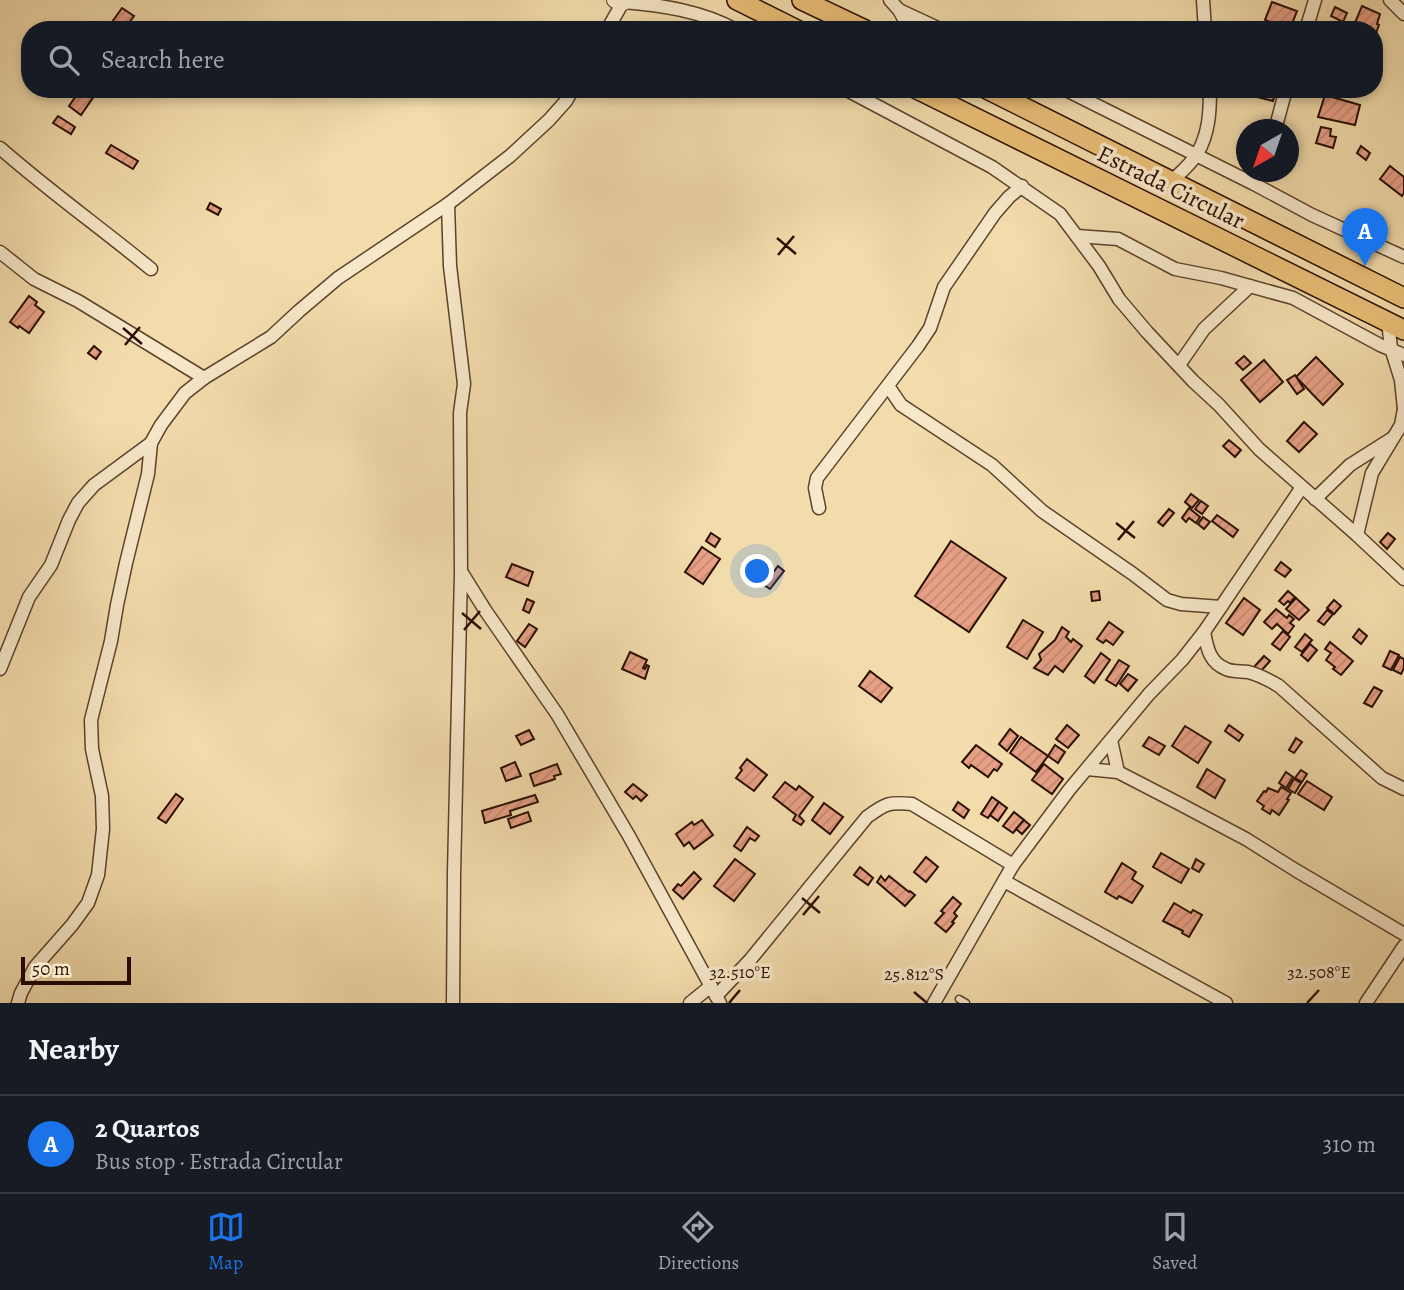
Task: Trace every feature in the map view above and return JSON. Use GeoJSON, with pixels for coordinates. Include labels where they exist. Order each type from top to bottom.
{"type":"FeatureCollection","features":[{"type":"Feature","properties":{"kind":"main road"},"geometry":{"type":"LineString","coordinates":[[737,0],[779,21]]}},
{"type":"Feature","properties":{"kind":"main road"},"geometry":{"type":"LineString","coordinates":[[802,0],[846,21]]}},
{"type":"Feature","properties":{"kind":"main road","name":"Estrada Circular"},"geometry":{"type":"LineString","coordinates":[[935,98],[1396,326]]}},
{"type":"Feature","properties":{"kind":"main road","name":"Estrada Circular"},"geometry":{"type":"LineString","coordinates":[[1004,98],[1404,298]]}},
{"type":"Feature","properties":{"kind":"street"},"geometry":{"type":"LineString","coordinates":[[1203,0],[1204,21]]}},
{"type":"Feature","properties":{"kind":"street"},"geometry":{"type":"LineString","coordinates":[[1309,21],[1315,0]]}},
{"type":"Feature","properties":{"kind":"street"},"geometry":{"type":"LineString","coordinates":[[1390,0],[1404,14]]}},
{"type":"Feature","properties":{"kind":"street"},"geometry":{"type":"LineString","coordinates":[[611,21],[621,1],[690,12],[717,21]]}},
{"type":"Feature","properties":{"kind":"street"},"geometry":{"type":"LineString","coordinates":[[894,5],[904,21]]}},
{"type":"Feature","properties":{"kind":"street"},"geometry":{"type":"LineString","coordinates":[[894,5],[925,21]]}},
{"type":"Feature","properties":{"kind":"street"},"geometry":{"type":"LineString","coordinates":[[0,669],[29,597],[51,565],[78,503],[94,485],[151,443],[185,393],[204,378],[271,337],[338,278],[448,204],[510,156],[549,120],[568,98]]}},
{"type":"Feature","properties":{"kind":"street"},"geometry":{"type":"LineString","coordinates":[[862,98],[992,167],[1060,214],[1119,299],[1179,365],[1259,449],[1404,579]]}},
{"type":"Feature","properties":{"kind":"street"},"geometry":{"type":"LineString","coordinates":[[1083,98],[1312,215],[1402,252]]}},
{"type":"Feature","properties":{"kind":"street"},"geometry":{"type":"LineString","coordinates":[[1171,182],[1196,155],[1206,136],[1209,98]]}},
{"type":"Feature","properties":{"kind":"street"},"geometry":{"type":"LineString","coordinates":[[1278,119],[1284,98]]}},
{"type":"Feature","properties":{"kind":"street"},"geometry":{"type":"LineString","coordinates":[[0,148],[40,183],[151,269]]}},
{"type":"Feature","properties":{"kind":"street"},"geometry":{"type":"LineString","coordinates":[[819,508],[815,488],[817,478],[930,328],[944,287],[995,213],[1021,186]]}},
{"type":"Feature","properties":{"kind":"street"},"geometry":{"type":"LineString","coordinates":[[448,204],[450,265],[464,384],[460,413],[461,573],[453,873],[453,1003]]}},
{"type":"Feature","properties":{"kind":"street"},"geometry":{"type":"LineString","coordinates":[[1077,236],[1118,239],[1175,269],[1221,278],[1293,298],[1404,355]]}},
{"type":"Feature","properties":{"kind":"street"},"geometry":{"type":"LineString","coordinates":[[0,252],[34,279],[78,301],[204,378]]}},
{"type":"Feature","properties":{"kind":"street"},"geometry":{"type":"LineString","coordinates":[[1179,365],[1204,329],[1250,286]]}},
{"type":"Feature","properties":{"kind":"street"},"geometry":{"type":"LineString","coordinates":[[1357,535],[1372,473],[1398,435],[1404,409],[1401,380],[1391,348],[1396,326]]}},
{"type":"Feature","properties":{"kind":"street"},"geometry":{"type":"LineString","coordinates":[[888,386],[901,405],[992,465],[1042,511],[1167,600],[1181,604],[1220,607]]}},
{"type":"Feature","properties":{"kind":"street"},"geometry":{"type":"LineString","coordinates":[[1315,499],[1350,465],[1398,435]]}},
{"type":"Feature","properties":{"kind":"street"},"geometry":{"type":"LineString","coordinates":[[18,1003],[35,967],[88,903],[98,875],[103,829],[102,796],[92,749],[91,720],[148,474],[151,443]]}},
{"type":"Feature","properties":{"kind":"street"},"geometry":{"type":"LineString","coordinates":[[934,1003],[1013,865],[1069,790],[1204,632],[1302,487]]}},
{"type":"Feature","properties":{"kind":"street"},"geometry":{"type":"LineString","coordinates":[[461,573],[557,713],[629,836],[716,995]]}},
{"type":"Feature","properties":{"kind":"street"},"geometry":{"type":"LineString","coordinates":[[1204,632],[1207,651],[1213,660],[1226,669],[1264,677],[1279,686],[1382,778],[1404,789]]}},
{"type":"Feature","properties":{"kind":"street"},"geometry":{"type":"LineString","coordinates":[[1111,740],[1118,772]]}},
{"type":"Feature","properties":{"kind":"street"},"geometry":{"type":"LineString","coordinates":[[1087,769],[1118,772],[1246,839],[1404,934]]}},
{"type":"Feature","properties":{"kind":"street"},"geometry":{"type":"LineString","coordinates":[[690,1003],[716,995],[750,960],[867,817],[883,805],[895,802],[912,804],[1013,865]]}},
{"type":"Feature","properties":{"kind":"street"},"geometry":{"type":"LineString","coordinates":[[1004,881],[1226,1003]]}},
{"type":"Feature","properties":{"kind":"street"},"geometry":{"type":"LineString","coordinates":[[1366,1003],[1404,946]]}},
{"type":"Feature","properties":{"kind":"building"},"geometry":{"type":"Polygon","coordinates":[[[1272,2],[1297,11],[1293,21],[1265,20],[1272,2]]]}},
{"type":"Feature","properties":{"kind":"building"},"geometry":{"type":"Polygon","coordinates":[[[1362,6],[1380,14],[1378,21],[1356,21],[1362,6]]]}},
{"type":"Feature","properties":{"kind":"building"},"geometry":{"type":"Polygon","coordinates":[[[1335,7],[1347,13],[1343,21],[1331,16],[1335,7]]]}},
{"type":"Feature","properties":{"kind":"building"},"geometry":{"type":"Polygon","coordinates":[[[122,8],[134,16],[130,21],[113,21],[122,8]]]}},
{"type":"Feature","properties":{"kind":"building"},"geometry":{"type":"Polygon","coordinates":[[[75,98],[93,98],[81,115],[69,106],[75,98]]]}},
{"type":"Feature","properties":{"kind":"building"},"geometry":{"type":"Polygon","coordinates":[[[1324,98],[1336,98],[1360,105],[1355,125],[1318,117],[1324,98]]]}},
{"type":"Feature","properties":{"kind":"building"},"geometry":{"type":"Polygon","coordinates":[[[58,116],[75,127],[71,134],[53,123],[58,116]]]}},
{"type":"Feature","properties":{"kind":"building"},"geometry":{"type":"Polygon","coordinates":[[[1321,127],[1331,129],[1330,136],[1336,137],[1333,148],[1316,143],[1321,127]]]}},
{"type":"Feature","properties":{"kind":"building"},"geometry":{"type":"Polygon","coordinates":[[[111,145],[138,161],[133,169],[106,153],[111,145]]]}},
{"type":"Feature","properties":{"kind":"building"},"geometry":{"type":"Polygon","coordinates":[[[1361,146],[1370,153],[1366,160],[1357,153],[1361,146]]]}},
{"type":"Feature","properties":{"kind":"building"},"geometry":{"type":"Polygon","coordinates":[[[1390,166],[1404,177],[1402,196],[1380,179],[1390,166]]]}},
{"type":"Feature","properties":{"kind":"building"},"geometry":{"type":"Polygon","coordinates":[[[210,203],[221,209],[218,215],[207,209],[210,203]]]}},
{"type":"Feature","properties":{"kind":"building"},"geometry":{"type":"Polygon","coordinates":[[[29,296],[44,312],[29,333],[10,322],[29,296]]]}},
{"type":"Feature","properties":{"kind":"building"},"geometry":{"type":"Polygon","coordinates":[[[94,346],[101,352],[96,359],[88,353],[94,346]]]}},
{"type":"Feature","properties":{"kind":"building"},"geometry":{"type":"Polygon","coordinates":[[[1244,356],[1251,363],[1243,370],[1236,363],[1244,356]]]}},
{"type":"Feature","properties":{"kind":"building"},"geometry":{"type":"Polygon","coordinates":[[[1316,357],[1343,384],[1323,405],[1296,377],[1316,357]]]}},
{"type":"Feature","properties":{"kind":"building"},"geometry":{"type":"Polygon","coordinates":[[[1264,360],[1283,382],[1260,402],[1241,380],[1264,360]]]}},
{"type":"Feature","properties":{"kind":"building"},"geometry":{"type":"Polygon","coordinates":[[[1295,375],[1304,389],[1297,394],[1287,380],[1295,375]]]}},
{"type":"Feature","properties":{"kind":"building"},"geometry":{"type":"Polygon","coordinates":[[[1304,422],[1317,434],[1299,452],[1287,441],[1304,422]]]}},
{"type":"Feature","properties":{"kind":"building"},"geometry":{"type":"Polygon","coordinates":[[[1229,440],[1241,450],[1235,457],[1223,446],[1229,440]]]}},
{"type":"Feature","properties":{"kind":"building"},"geometry":{"type":"Polygon","coordinates":[[[1191,494],[1199,500],[1192,508],[1185,502],[1191,494]]]}},
{"type":"Feature","properties":{"kind":"building"},"geometry":{"type":"Polygon","coordinates":[[[1201,501],[1208,506],[1202,514],[1195,509],[1201,501]]]}},
{"type":"Feature","properties":{"kind":"building"},"geometry":{"type":"Polygon","coordinates":[[[1189,508],[1200,517],[1196,523],[1189,518],[1186,522],[1182,518],[1189,508]]]}},
{"type":"Feature","properties":{"kind":"building"},"geometry":{"type":"Polygon","coordinates":[[[1169,509],[1174,513],[1163,526],[1158,522],[1169,509]]]}},
{"type":"Feature","properties":{"kind":"building"},"geometry":{"type":"Polygon","coordinates":[[[1217,515],[1238,530],[1233,537],[1212,521],[1217,515]]]}},
{"type":"Feature","properties":{"kind":"building"},"geometry":{"type":"Polygon","coordinates":[[[1203,517],[1210,522],[1204,529],[1198,524],[1203,517]]]}},
{"type":"Feature","properties":{"kind":"building"},"geometry":{"type":"Polygon","coordinates":[[[711,533],[720,539],[715,547],[706,541],[711,533]]]}},
{"type":"Feature","properties":{"kind":"building"},"geometry":{"type":"Polygon","coordinates":[[[1388,533],[1395,539],[1387,549],[1380,542],[1388,533]]]}},
{"type":"Feature","properties":{"kind":"building"},"geometry":{"type":"Polygon","coordinates":[[[951,541],[1006,578],[969,632],[915,596],[951,541]]]}},
{"type":"Feature","properties":{"kind":"building"},"geometry":{"type":"Polygon","coordinates":[[[702,547],[720,559],[703,584],[685,572],[702,547]]]}},
{"type":"Feature","properties":{"kind":"building"},"geometry":{"type":"Polygon","coordinates":[[[1281,562],[1291,570],[1285,577],[1275,570],[1281,562]]]}},
{"type":"Feature","properties":{"kind":"building"},"geometry":{"type":"Polygon","coordinates":[[[512,564],[533,572],[528,586],[506,577],[512,564]]]}},
{"type":"Feature","properties":{"kind":"building"},"geometry":{"type":"Polygon","coordinates":[[[778,566],[784,571],[770,589],[764,585],[778,566]]]}},
{"type":"Feature","properties":{"kind":"building"},"geometry":{"type":"Polygon","coordinates":[[[1099,591],[1100,600],[1092,601],[1091,592],[1099,591]]]}},
{"type":"Feature","properties":{"kind":"building"},"geometry":{"type":"Polygon","coordinates":[[[1288,591],[1295,597],[1284,605],[1279,601],[1288,591]]]}},
{"type":"Feature","properties":{"kind":"building"},"geometry":{"type":"Polygon","coordinates":[[[1244,598],[1260,610],[1243,635],[1226,623],[1244,598]]]}},
{"type":"Feature","properties":{"kind":"building"},"geometry":{"type":"Polygon","coordinates":[[[1296,598],[1309,610],[1299,620],[1286,609],[1296,598]]]}},
{"type":"Feature","properties":{"kind":"building"},"geometry":{"type":"Polygon","coordinates":[[[527,599],[534,602],[529,613],[523,610],[527,599]]]}},
{"type":"Feature","properties":{"kind":"building"},"geometry":{"type":"Polygon","coordinates":[[[1334,600],[1341,606],[1334,614],[1327,608],[1334,600]]]}},
{"type":"Feature","properties":{"kind":"building"},"geometry":{"type":"Polygon","coordinates":[[[1276,609],[1287,618],[1289,615],[1294,619],[1290,623],[1294,626],[1288,634],[1277,624],[1272,629],[1264,622],[1276,609]]]}},
{"type":"Feature","properties":{"kind":"building"},"geometry":{"type":"Polygon","coordinates":[[[1327,610],[1333,614],[1324,625],[1318,621],[1327,610]]]}},
{"type":"Feature","properties":{"kind":"building"},"geometry":{"type":"Polygon","coordinates":[[[1023,620],[1043,632],[1027,659],[1007,647],[1023,620]]]}},
{"type":"Feature","properties":{"kind":"building"},"geometry":{"type":"Polygon","coordinates":[[[1109,622],[1123,632],[1113,645],[1106,640],[1103,643],[1097,639],[1109,622]]]}},
{"type":"Feature","properties":{"kind":"building"},"geometry":{"type":"Polygon","coordinates":[[[529,624],[537,629],[525,647],[517,641],[529,624]]]}},
{"type":"Feature","properties":{"kind":"building"},"geometry":{"type":"Polygon","coordinates":[[[1062,627],[1069,632],[1066,637],[1071,642],[1073,639],[1082,646],[1063,672],[1055,666],[1048,675],[1034,668],[1041,660],[1039,654],[1055,640],[1062,627]]]}},
{"type":"Feature","properties":{"kind":"building"},"geometry":{"type":"Polygon","coordinates":[[[1359,629],[1367,636],[1361,644],[1353,637],[1359,629]]]}},
{"type":"Feature","properties":{"kind":"building"},"geometry":{"type":"Polygon","coordinates":[[[1283,631],[1290,637],[1280,650],[1272,644],[1283,631]]]}},
{"type":"Feature","properties":{"kind":"building"},"geometry":{"type":"Polygon","coordinates":[[[1305,634],[1312,640],[1302,652],[1295,647],[1305,634]]]}},
{"type":"Feature","properties":{"kind":"building"},"geometry":{"type":"Polygon","coordinates":[[[1330,642],[1353,661],[1341,675],[1326,660],[1331,653],[1325,649],[1330,642]]]}},
{"type":"Feature","properties":{"kind":"building"},"geometry":{"type":"Polygon","coordinates":[[[1310,644],[1317,650],[1308,661],[1301,655],[1310,644]]]}},
{"type":"Feature","properties":{"kind":"building"},"geometry":{"type":"Polygon","coordinates":[[[1390,651],[1399,655],[1391,670],[1383,666],[1390,651]]]}},
{"type":"Feature","properties":{"kind":"building"},"geometry":{"type":"Polygon","coordinates":[[[630,652],[647,660],[643,668],[649,666],[645,679],[622,669],[630,652]]]}},
{"type":"Feature","properties":{"kind":"building"},"geometry":{"type":"Polygon","coordinates":[[[1101,653],[1110,660],[1094,683],[1085,676],[1101,653]]]}},
{"type":"Feature","properties":{"kind":"building"},"geometry":{"type":"Polygon","coordinates":[[[1264,656],[1270,661],[1260,672],[1254,667],[1264,656]]]}},
{"type":"Feature","properties":{"kind":"building"},"geometry":{"type":"Polygon","coordinates":[[[1400,657],[1404,659],[1401,674],[1393,670],[1400,657]]]}},
{"type":"Feature","properties":{"kind":"building"},"geometry":{"type":"Polygon","coordinates":[[[1119,660],[1129,666],[1116,686],[1106,680],[1119,660]]]}},
{"type":"Feature","properties":{"kind":"building"},"geometry":{"type":"Polygon","coordinates":[[[870,671],[892,688],[881,702],[859,686],[870,671]]]}},
{"type":"Feature","properties":{"kind":"building"},"geometry":{"type":"Polygon","coordinates":[[[1128,674],[1137,680],[1128,691],[1120,684],[1128,674]]]}},
{"type":"Feature","properties":{"kind":"building"},"geometry":{"type":"Polygon","coordinates":[[[1374,687],[1382,691],[1372,707],[1364,703],[1374,687]]]}},
{"type":"Feature","properties":{"kind":"building"},"geometry":{"type":"Polygon","coordinates":[[[1067,725],[1079,735],[1068,748],[1056,739],[1067,725]]]}},
{"type":"Feature","properties":{"kind":"building"},"geometry":{"type":"Polygon","coordinates":[[[1229,725],[1243,735],[1239,741],[1225,731],[1229,725]]]}},
{"type":"Feature","properties":{"kind":"building"},"geometry":{"type":"Polygon","coordinates":[[[1185,726],[1211,742],[1198,763],[1172,746],[1185,726]]]}},
{"type":"Feature","properties":{"kind":"building"},"geometry":{"type":"Polygon","coordinates":[[[1010,729],[1018,736],[1007,751],[999,744],[1010,729]]]}},
{"type":"Feature","properties":{"kind":"building"},"geometry":{"type":"Polygon","coordinates":[[[529,730],[534,739],[521,745],[516,736],[529,730]]]}},
{"type":"Feature","properties":{"kind":"building"},"geometry":{"type":"Polygon","coordinates":[[[1021,737],[1048,756],[1036,772],[1010,753],[1021,737]]]}},
{"type":"Feature","properties":{"kind":"building"},"geometry":{"type":"Polygon","coordinates":[[[1149,737],[1165,746],[1159,755],[1143,746],[1149,737]]]}},
{"type":"Feature","properties":{"kind":"building"},"geometry":{"type":"Polygon","coordinates":[[[1296,738],[1302,742],[1294,753],[1289,750],[1296,738]]]}},
{"type":"Feature","properties":{"kind":"building"},"geometry":{"type":"Polygon","coordinates":[[[976,745],[1002,764],[988,777],[962,762],[976,745]]]}},
{"type":"Feature","properties":{"kind":"building"},"geometry":{"type":"Polygon","coordinates":[[[1055,745],[1065,752],[1058,763],[1048,756],[1055,745]]]}},
{"type":"Feature","properties":{"kind":"building"},"geometry":{"type":"Polygon","coordinates":[[[747,759],[767,775],[754,791],[736,778],[747,759]]]}},
{"type":"Feature","properties":{"kind":"building"},"geometry":{"type":"Polygon","coordinates":[[[515,762],[521,776],[506,781],[501,768],[515,762]]]}},
{"type":"Feature","properties":{"kind":"building"},"geometry":{"type":"Polygon","coordinates":[[[557,764],[561,774],[554,776],[555,779],[534,786],[530,774],[557,764]]]}},
{"type":"Feature","properties":{"kind":"building"},"geometry":{"type":"Polygon","coordinates":[[[1044,764],[1063,779],[1052,794],[1032,780],[1044,764]]]}},
{"type":"Feature","properties":{"kind":"building"},"geometry":{"type":"Polygon","coordinates":[[[1207,769],[1225,780],[1215,798],[1197,787],[1207,769]]]}},
{"type":"Feature","properties":{"kind":"building"},"geometry":{"type":"Polygon","coordinates":[[[1301,770],[1307,774],[1302,782],[1295,778],[1301,770]]]}},
{"type":"Feature","properties":{"kind":"building"},"geometry":{"type":"Polygon","coordinates":[[[1286,772],[1293,777],[1286,788],[1279,783],[1286,772]]]}},
{"type":"Feature","properties":{"kind":"building"},"geometry":{"type":"Polygon","coordinates":[[[1294,779],[1301,783],[1295,793],[1288,789],[1294,779]]]}},
{"type":"Feature","properties":{"kind":"building"},"geometry":{"type":"Polygon","coordinates":[[[1307,781],[1332,797],[1324,810],[1298,794],[1307,781]]]}},
{"type":"Feature","properties":{"kind":"building"},"geometry":{"type":"Polygon","coordinates":[[[785,782],[796,790],[799,786],[813,797],[799,816],[804,821],[801,825],[793,820],[796,815],[773,797],[785,782]]]}},
{"type":"Feature","properties":{"kind":"building"},"geometry":{"type":"Polygon","coordinates":[[[633,784],[647,795],[641,801],[636,796],[633,799],[625,792],[633,784]]]}},
{"type":"Feature","properties":{"kind":"building"},"geometry":{"type":"Polygon","coordinates":[[[1281,787],[1291,793],[1287,799],[1289,800],[1279,815],[1272,810],[1270,814],[1262,809],[1264,806],[1257,801],[1268,788],[1278,792],[1281,787]]]}},
{"type":"Feature","properties":{"kind":"building"},"geometry":{"type":"Polygon","coordinates":[[[176,794],[183,799],[166,823],[158,818],[176,794]]]}},
{"type":"Feature","properties":{"kind":"building"},"geometry":{"type":"Polygon","coordinates":[[[535,795],[538,802],[510,811],[511,815],[485,823],[482,811],[535,795]]]}},
{"type":"Feature","properties":{"kind":"building"},"geometry":{"type":"Polygon","coordinates":[[[992,797],[999,802],[988,818],[981,814],[992,797]]]}},
{"type":"Feature","properties":{"kind":"building"},"geometry":{"type":"Polygon","coordinates":[[[958,802],[969,810],[964,818],[953,810],[958,802]]]}},
{"type":"Feature","properties":{"kind":"building"},"geometry":{"type":"Polygon","coordinates":[[[999,802],[1007,808],[998,821],[990,815],[999,802]]]}},
{"type":"Feature","properties":{"kind":"building"},"geometry":{"type":"Polygon","coordinates":[[[824,803],[843,817],[830,834],[812,820],[824,803]]]}},
{"type":"Feature","properties":{"kind":"building"},"geometry":{"type":"Polygon","coordinates":[[[528,812],[531,821],[511,828],[508,819],[528,812]]]}},
{"type":"Feature","properties":{"kind":"building"},"geometry":{"type":"Polygon","coordinates":[[[1014,812],[1024,820],[1013,833],[1003,826],[1014,812]]]}},
{"type":"Feature","properties":{"kind":"building"},"geometry":{"type":"Polygon","coordinates":[[[702,820],[713,835],[694,849],[689,842],[684,846],[676,834],[692,822],[694,825],[702,820]]]}},
{"type":"Feature","properties":{"kind":"building"},"geometry":{"type":"Polygon","coordinates":[[[1024,820],[1030,825],[1022,834],[1016,829],[1024,820]]]}},
{"type":"Feature","properties":{"kind":"building"},"geometry":{"type":"Polygon","coordinates":[[[747,827],[759,836],[755,841],[750,838],[741,851],[734,846],[747,827]]]}},
{"type":"Feature","properties":{"kind":"building"},"geometry":{"type":"Polygon","coordinates":[[[1161,853],[1189,869],[1181,883],[1153,867],[1161,853]]]}},
{"type":"Feature","properties":{"kind":"building"},"geometry":{"type":"Polygon","coordinates":[[[926,857],[938,867],[926,882],[914,872],[926,857]]]}},
{"type":"Feature","properties":{"kind":"building"},"geometry":{"type":"Polygon","coordinates":[[[735,859],[755,874],[734,901],[714,886],[735,859]]]}},
{"type":"Feature","properties":{"kind":"building"},"geometry":{"type":"Polygon","coordinates":[[[1196,859],[1204,864],[1199,872],[1192,868],[1196,859]]]}},
{"type":"Feature","properties":{"kind":"building"},"geometry":{"type":"Polygon","coordinates":[[[1122,863],[1136,872],[1132,879],[1143,886],[1132,903],[1105,892],[1122,863]]]}},
{"type":"Feature","properties":{"kind":"building"},"geometry":{"type":"Polygon","coordinates":[[[860,867],[873,878],[868,885],[854,875],[860,867]]]}},
{"type":"Feature","properties":{"kind":"building"},"geometry":{"type":"Polygon","coordinates":[[[694,872],[701,879],[683,899],[673,890],[678,884],[681,886],[694,872]]]}},
{"type":"Feature","properties":{"kind":"building"},"geometry":{"type":"Polygon","coordinates":[[[881,876],[885,881],[889,876],[915,895],[905,906],[877,882],[881,876]]]}},
{"type":"Feature","properties":{"kind":"building"},"geometry":{"type":"Polygon","coordinates":[[[953,897],[961,904],[954,913],[957,916],[952,922],[954,923],[946,932],[935,923],[953,897]]]}},
{"type":"Feature","properties":{"kind":"building"},"geometry":{"type":"Polygon","coordinates":[[[1174,903],[1191,913],[1193,910],[1202,915],[1189,937],[1163,921],[1174,903]]]}},
{"type":"Feature","properties":{"kind":"place","name":"2 Quartos"},"geometry":{"type":"Point","coordinates":[1365,266]}}]}
